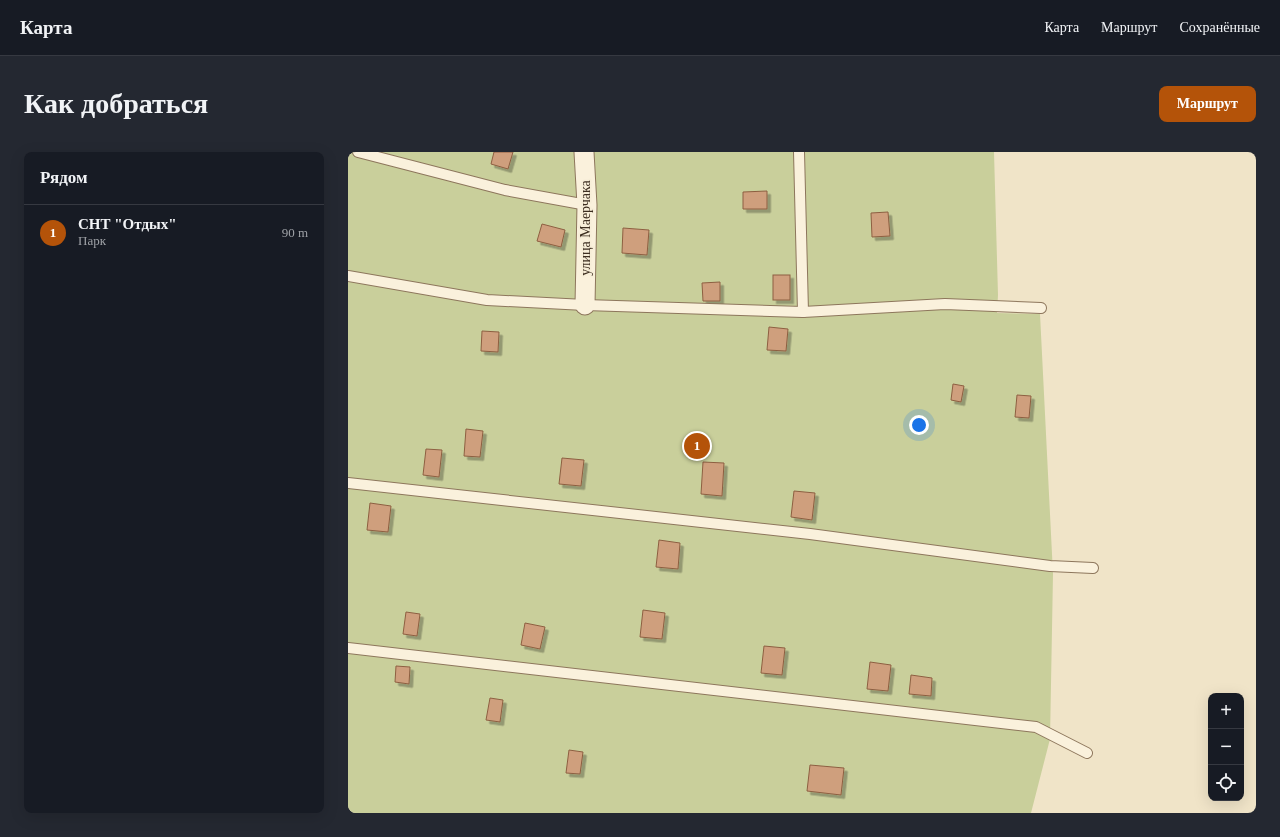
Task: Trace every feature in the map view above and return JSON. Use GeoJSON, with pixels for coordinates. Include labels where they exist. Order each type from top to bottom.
{"type":"FeatureCollection","features":[{"type":"Feature","properties":{"kind":"street","name":"улица Маерчака"},"geometry":{"type":"LineString","coordinates":[[584,152],[587,205],[585,305]]}},
{"type":"Feature","properties":{"kind":"lane"},"geometry":{"type":"LineString","coordinates":[[358,152],[505,190],[587,205]]}},
{"type":"Feature","properties":{"kind":"lane"},"geometry":{"type":"LineString","coordinates":[[799,152],[803,312]]}},
{"type":"Feature","properties":{"kind":"lane"},"geometry":{"type":"LineString","coordinates":[[348,276],[487,300],[585,305],[803,312],[945,304],[1041,308]]}},
{"type":"Feature","properties":{"kind":"lane"},"geometry":{"type":"LineString","coordinates":[[348,483],[810,534],[1050,566],[1093,568]]}},
{"type":"Feature","properties":{"kind":"lane"},"geometry":{"type":"LineString","coordinates":[[348,648],[1036,727],[1088,753]]}},
{"type":"Feature","properties":{"kind":"green space"},"geometry":{"type":"Polygon","coordinates":[[[348,152],[994,152],[998,295],[997,313],[1040,314],[1053,574],[1050,739],[1031,813],[348,813],[348,152]]]}},
{"type":"Feature","properties":{"kind":"building"},"geometry":{"type":"Polygon","coordinates":[[[494,152],[513,152],[508,169],[491,164],[494,152]]]}},
{"type":"Feature","properties":{"kind":"building"},"geometry":{"type":"Polygon","coordinates":[[[767,191],[767,209],[743,209],[743,192],[767,191]]]}},
{"type":"Feature","properties":{"kind":"building"},"geometry":{"type":"Polygon","coordinates":[[[888,212],[890,236],[872,237],[871,213],[888,212]]]}},
{"type":"Feature","properties":{"kind":"building"},"geometry":{"type":"Polygon","coordinates":[[[542,224],[565,230],[561,247],[537,241],[542,224]]]}},
{"type":"Feature","properties":{"kind":"building"},"geometry":{"type":"Polygon","coordinates":[[[623,228],[649,230],[647,255],[622,253],[623,228]]]}},
{"type":"Feature","properties":{"kind":"building"},"geometry":{"type":"Polygon","coordinates":[[[773,275],[790,275],[790,300],[773,300],[773,275]]]}},
{"type":"Feature","properties":{"kind":"building"},"geometry":{"type":"Polygon","coordinates":[[[720,282],[720,301],[703,301],[702,283],[720,282]]]}},
{"type":"Feature","properties":{"kind":"building"},"geometry":{"type":"Polygon","coordinates":[[[769,327],[788,329],[786,351],[767,350],[769,327]]]}},
{"type":"Feature","properties":{"kind":"building"},"geometry":{"type":"Polygon","coordinates":[[[482,331],[499,332],[498,352],[481,351],[482,331]]]}},
{"type":"Feature","properties":{"kind":"building"},"geometry":{"type":"Polygon","coordinates":[[[953,384],[964,386],[961,402],[951,400],[953,384]]]}},
{"type":"Feature","properties":{"kind":"building"},"geometry":{"type":"Polygon","coordinates":[[[1017,395],[1031,396],[1029,418],[1015,417],[1017,395]]]}},
{"type":"Feature","properties":{"kind":"building"},"geometry":{"type":"Polygon","coordinates":[[[466,429],[483,431],[480,457],[464,456],[466,429]]]}},
{"type":"Feature","properties":{"kind":"building"},"geometry":{"type":"Polygon","coordinates":[[[426,449],[442,450],[439,477],[423,475],[426,449]]]}},
{"type":"Feature","properties":{"kind":"building"},"geometry":{"type":"Polygon","coordinates":[[[562,458],[584,460],[581,486],[559,484],[562,458]]]}},
{"type":"Feature","properties":{"kind":"building"},"geometry":{"type":"Polygon","coordinates":[[[703,462],[724,463],[722,496],[701,494],[703,462]]]}},
{"type":"Feature","properties":{"kind":"building"},"geometry":{"type":"Polygon","coordinates":[[[794,491],[815,493],[812,520],[791,517],[794,491]]]}},
{"type":"Feature","properties":{"kind":"building"},"geometry":{"type":"Polygon","coordinates":[[[370,503],[391,506],[388,532],[367,530],[370,503]]]}},
{"type":"Feature","properties":{"kind":"building"},"geometry":{"type":"Polygon","coordinates":[[[659,540],[680,543],[678,569],[656,567],[659,540]]]}},
{"type":"Feature","properties":{"kind":"building"},"geometry":{"type":"Polygon","coordinates":[[[643,610],[665,613],[662,639],[640,637],[643,610]]]}},
{"type":"Feature","properties":{"kind":"building"},"geometry":{"type":"Polygon","coordinates":[[[406,612],[420,614],[417,636],[403,634],[406,612]]]}},
{"type":"Feature","properties":{"kind":"building"},"geometry":{"type":"Polygon","coordinates":[[[525,623],[545,627],[540,649],[521,645],[525,623]]]}},
{"type":"Feature","properties":{"kind":"building"},"geometry":{"type":"Polygon","coordinates":[[[764,646],[785,648],[782,675],[761,673],[764,646]]]}},
{"type":"Feature","properties":{"kind":"building"},"geometry":{"type":"Polygon","coordinates":[[[870,662],[891,665],[888,691],[867,689],[870,662]]]}},
{"type":"Feature","properties":{"kind":"building"},"geometry":{"type":"Polygon","coordinates":[[[396,666],[410,667],[409,684],[395,682],[396,666]]]}},
{"type":"Feature","properties":{"kind":"building"},"geometry":{"type":"Polygon","coordinates":[[[911,675],[932,678],[931,696],[909,694],[911,675]]]}},
{"type":"Feature","properties":{"kind":"building"},"geometry":{"type":"Polygon","coordinates":[[[490,698],[503,700],[500,722],[486,720],[490,698]]]}},
{"type":"Feature","properties":{"kind":"building"},"geometry":{"type":"Polygon","coordinates":[[[569,750],[583,752],[580,774],[566,773],[569,750]]]}},
{"type":"Feature","properties":{"kind":"building"},"geometry":{"type":"Polygon","coordinates":[[[810,765],[844,768],[841,795],[807,791],[810,765]]]}},
{"type":"Feature","properties":{"kind":"place","name":"СНТ \"Отдых\""},"geometry":{"type":"Point","coordinates":[697,446]}}]}
